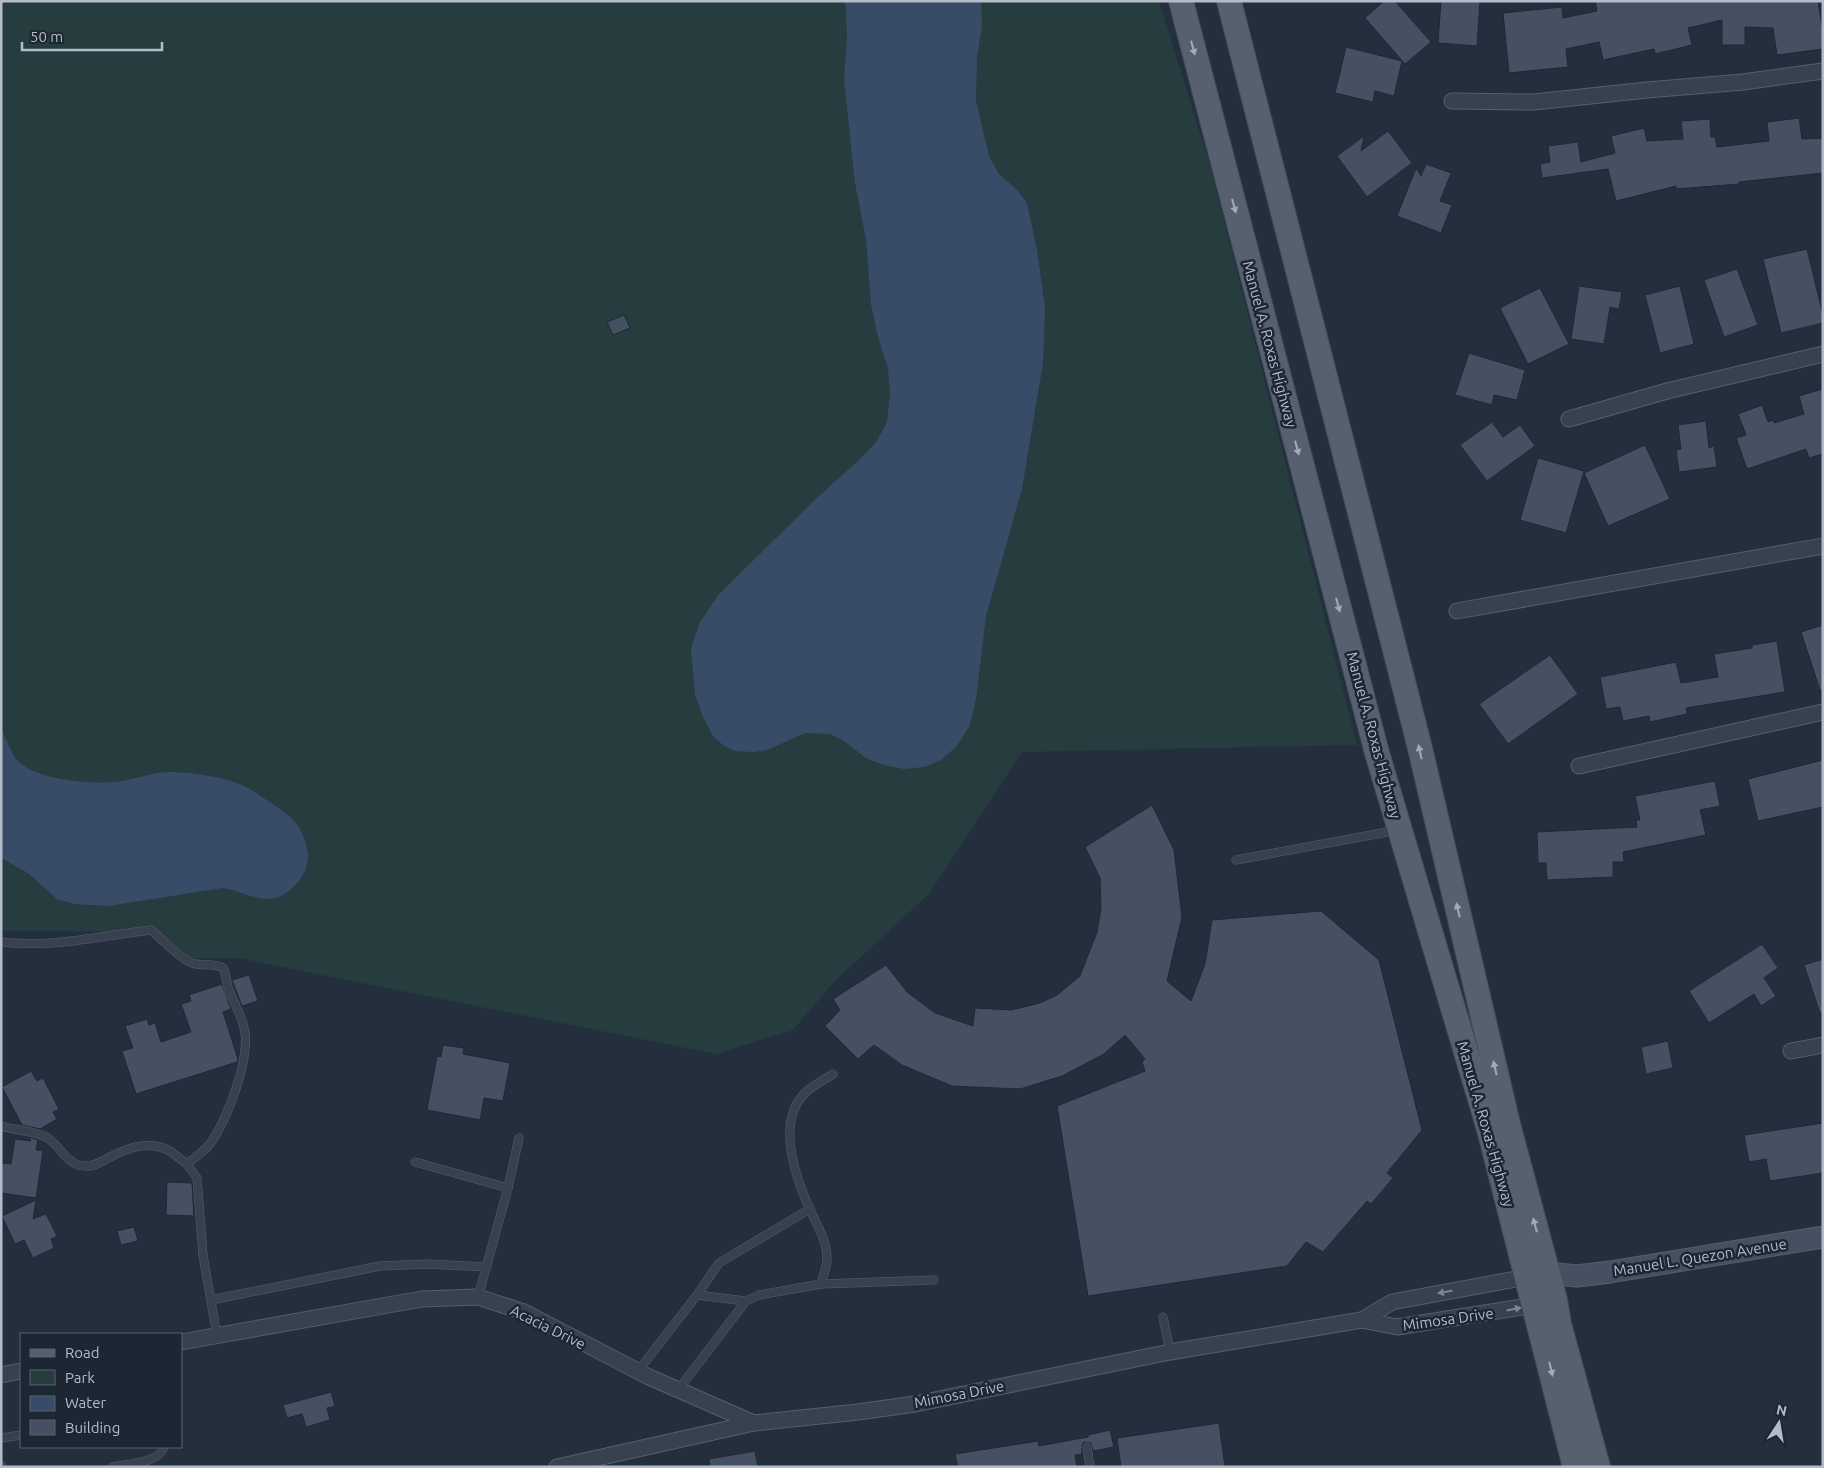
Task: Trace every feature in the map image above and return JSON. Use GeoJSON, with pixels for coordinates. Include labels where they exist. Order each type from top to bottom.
{"type":"FeatureCollection","features":[{"type":"Feature","properties":{"kind":"main road","name":"Manuel A. Roxas Highway"},"geometry":{"type":"LineString","coordinates":[[1181,1],[1377,753],[1489,1129],[1537,1275]]}},
{"type":"Feature","properties":{"kind":"main road","name":"Manuel A. Roxas Highway"},"geometry":{"type":"LineString","coordinates":[[1229,1],[1419,744],[1508,1124],[1575,1467]]}},
{"type":"Feature","properties":{"kind":"main road","name":"Manuel A. Roxas Highway"},"geometry":{"type":"LineString","coordinates":[[1544,1302],[1559,1324],[1598,1467]]}},
{"type":"Feature","properties":{"kind":"street"},"geometry":{"type":"LineString","coordinates":[[1452,101],[1534,102],[1743,82],[1823,71]]}},
{"type":"Feature","properties":{"kind":"street"},"geometry":{"type":"LineString","coordinates":[[1569,419],[1667,391],[1823,354]]}},
{"type":"Feature","properties":{"kind":"street"},"geometry":{"type":"LineString","coordinates":[[1457,611],[1823,546]]}},
{"type":"Feature","properties":{"kind":"street"},"geometry":{"type":"LineString","coordinates":[[1579,766],[1823,712]]}},
{"type":"Feature","properties":{"kind":"street"},"geometry":{"type":"LineString","coordinates":[[1791,1051],[1823,1045]]}},
{"type":"Feature","properties":{"kind":"street","name":"Manuel L. Quezon Avenue"},"geometry":{"type":"LineString","coordinates":[[1537,1275],[1577,1276],[1823,1237]]}},
{"type":"Feature","properties":{"kind":"street","name":"Mimosa Drive"},"geometry":{"type":"LineString","coordinates":[[1362,1320],[1392,1302],[1537,1275]]}},
{"type":"Feature","properties":{"kind":"street"},"geometry":{"type":"LineString","coordinates":[[1544,1302],[1577,1276]]}},
{"type":"Feature","properties":{"kind":"street","name":"Acacia Drive"},"geometry":{"type":"LineString","coordinates":[[182,1342],[422,1299],[478,1297],[524,1312],[638,1371],[754,1422]]}},
{"type":"Feature","properties":{"kind":"street","name":"Mimosa Drive"},"geometry":{"type":"LineString","coordinates":[[557,1467],[754,1422],[858,1412],[915,1404],[1170,1352],[1362,1320],[1397,1327],[1544,1302]]}},
{"type":"Feature","properties":{"kind":"street"},"geometry":{"type":"LineString","coordinates":[[1,1375],[20,1371]]}},
{"type":"Feature","properties":{"kind":"lane"},"geometry":{"type":"LineString","coordinates":[[1236,860],[1400,830]]}},
{"type":"Feature","properties":{"kind":"lane"},"geometry":{"type":"LineString","coordinates":[[1,942],[73,942],[151,930],[186,960],[194,964],[214,964],[223,968],[228,989],[241,1016],[246,1033],[246,1045],[238,1081],[227,1114],[211,1143],[187,1164]]}},
{"type":"Feature","properties":{"kind":"lane"},"geometry":{"type":"LineString","coordinates":[[821,1284],[827,1258],[823,1237],[795,1169],[790,1147],[789,1130],[792,1112],[804,1093],[833,1074]]}},
{"type":"Feature","properties":{"kind":"lane"},"geometry":{"type":"LineString","coordinates":[[1,1126],[46,1137],[58,1146],[66,1158],[73,1163],[84,1166],[96,1164],[135,1146],[149,1146],[169,1150],[187,1164],[197,1178],[204,1255],[217,1336]]}},
{"type":"Feature","properties":{"kind":"lane"},"geometry":{"type":"LineString","coordinates":[[478,1297],[508,1188],[519,1138]]}},
{"type":"Feature","properties":{"kind":"lane"},"geometry":{"type":"LineString","coordinates":[[415,1162],[508,1188]]}},
{"type":"Feature","properties":{"kind":"lane"},"geometry":{"type":"LineString","coordinates":[[638,1371],[697,1295],[719,1263],[810,1209]]}},
{"type":"Feature","properties":{"kind":"lane"},"geometry":{"type":"LineString","coordinates":[[211,1300],[380,1266],[427,1264],[487,1267]]}},
{"type":"Feature","properties":{"kind":"lane"},"geometry":{"type":"LineString","coordinates":[[678,1390],[746,1301],[759,1295],[821,1284],[934,1280]]}},
{"type":"Feature","properties":{"kind":"lane"},"geometry":{"type":"LineString","coordinates":[[697,1295],[746,1301]]}},
{"type":"Feature","properties":{"kind":"lane"},"geometry":{"type":"LineString","coordinates":[[1163,1317],[1170,1352]]}},
{"type":"Feature","properties":{"kind":"lane"},"geometry":{"type":"LineString","coordinates":[[1,1438],[20,1435]]}},
{"type":"Feature","properties":{"kind":"lane"},"geometry":{"type":"LineString","coordinates":[[1087,1447],[1090,1467]]}},
{"type":"Feature","properties":{"kind":"lane"},"geometry":{"type":"LineString","coordinates":[[112,1467],[155,1458],[162,1453],[164,1448]]}},
{"type":"Feature","properties":{"kind":"green space"},"geometry":{"type":"Polygon","coordinates":[[[1,1],[1159,1],[1211,169],[1357,745],[1022,752],[929,894],[835,981],[793,1030],[716,1054],[238,958],[192,958],[148,932],[1,931],[1,1]]]}},
{"type":"Feature","properties":{"kind":"water"},"geometry":{"type":"Polygon","coordinates":[[[844,1],[981,1],[982,26],[977,56],[976,101],[989,156],[999,174],[1018,191],[1027,203],[1037,250],[1045,308],[1043,363],[1022,489],[986,616],[976,699],[970,725],[957,746],[941,760],[924,767],[904,769],[884,765],[866,758],[844,741],[830,734],[805,733],[767,750],[753,752],[735,751],[724,746],[713,736],[703,717],[695,695],[691,649],[700,622],[719,594],[819,496],[859,460],[877,441],[887,422],[890,394],[888,368],[878,337],[871,304],[866,239],[855,183],[844,79],[847,38],[846,7],[844,1]]]}},
{"type":"Feature","properties":{"kind":"water"},"geometry":{"type":"Polygon","coordinates":[[[1,730],[17,760],[25,767],[49,776],[77,781],[115,782],[176,772],[215,777],[242,785],[283,811],[297,824],[307,849],[308,860],[305,870],[298,882],[288,892],[270,899],[259,898],[223,888],[108,906],[74,904],[57,899],[28,873],[1,858],[1,730]]]}},
{"type":"Feature","properties":{"kind":"building"},"geometry":{"type":"Polygon","coordinates":[[[1384,1],[1395,1],[1431,42],[1405,64],[1365,18],[1384,1]]]}},
{"type":"Feature","properties":{"kind":"building"},"geometry":{"type":"Polygon","coordinates":[[[1441,1],[1480,1],[1477,46],[1438,43],[1441,1]]]}},
{"type":"Feature","properties":{"kind":"building"},"geometry":{"type":"Polygon","coordinates":[[[1595,1],[1818,1],[1823,33],[1823,49],[1777,55],[1773,28],[1745,27],[1745,45],[1722,45],[1722,20],[1688,28],[1692,45],[1655,54],[1654,49],[1603,60],[1599,42],[1566,49],[1568,67],[1509,73],[1503,13],[1562,7],[1563,18],[1597,11],[1595,1]]]}},
{"type":"Feature","properties":{"kind":"building"},"geometry":{"type":"Polygon","coordinates":[[[1346,47],[1402,61],[1394,96],[1375,91],[1373,102],[1335,93],[1346,47]]]}},
{"type":"Feature","properties":{"kind":"building"},"geometry":{"type":"Polygon","coordinates":[[[1799,118],[1802,139],[1823,138],[1823,173],[1739,182],[1739,184],[1676,189],[1676,186],[1616,201],[1608,169],[1542,178],[1540,164],[1550,162],[1548,146],[1578,142],[1581,162],[1615,153],[1611,136],[1644,128],[1647,141],[1683,139],[1681,121],[1710,119],[1711,137],[1715,137],[1717,147],[1769,141],[1767,122],[1799,118]]]}},
{"type":"Feature","properties":{"kind":"building"},"geometry":{"type":"Polygon","coordinates":[[[1388,131],[1412,163],[1367,197],[1337,156],[1364,136],[1361,151],[1388,131]]]}},
{"type":"Feature","properties":{"kind":"building"},"geometry":{"type":"Polygon","coordinates":[[[1426,164],[1451,173],[1440,201],[1452,205],[1441,233],[1397,216],[1416,168],[1421,176],[1426,164]]]}},
{"type":"Feature","properties":{"kind":"building"},"geometry":{"type":"Polygon","coordinates":[[[1807,249],[1823,315],[1823,323],[1781,333],[1763,259],[1807,249]]]}},
{"type":"Feature","properties":{"kind":"building"},"geometry":{"type":"Polygon","coordinates":[[[1737,269],[1758,325],[1724,337],[1704,280],[1737,269]]]}},
{"type":"Feature","properties":{"kind":"building"},"geometry":{"type":"Polygon","coordinates":[[[1579,286],[1622,292],[1619,309],[1610,307],[1604,344],[1571,339],[1579,286]]]}},
{"type":"Feature","properties":{"kind":"building"},"geometry":{"type":"Polygon","coordinates":[[[1680,286],[1694,344],[1660,353],[1645,295],[1680,286]]]}},
{"type":"Feature","properties":{"kind":"building"},"geometry":{"type":"Polygon","coordinates":[[[1540,288],[1569,344],[1528,364],[1500,308],[1540,288]]]}},
{"type":"Feature","properties":{"kind":"building"},"geometry":{"type":"Polygon","coordinates":[[[624,315],[630,328],[613,335],[607,322],[624,315]]]}},
{"type":"Feature","properties":{"kind":"building"},"geometry":{"type":"Polygon","coordinates":[[[1469,353],[1525,370],[1517,400],[1494,395],[1492,405],[1455,395],[1469,353]]]}},
{"type":"Feature","properties":{"kind":"building"},"geometry":{"type":"Polygon","coordinates":[[[1823,389],[1823,454],[1809,458],[1806,449],[1747,469],[1736,438],[1746,435],[1738,414],[1762,405],[1768,422],[1773,420],[1774,423],[1804,414],[1799,396],[1823,389]]]}},
{"type":"Feature","properties":{"kind":"building"},"geometry":{"type":"Polygon","coordinates":[[[1706,421],[1709,448],[1714,446],[1717,467],[1679,472],[1676,450],[1681,449],[1678,425],[1706,421]]]}},
{"type":"Feature","properties":{"kind":"building"},"geometry":{"type":"Polygon","coordinates":[[[1492,422],[1503,437],[1520,425],[1535,446],[1487,481],[1460,445],[1492,422]]]}},
{"type":"Feature","properties":{"kind":"building"},"geometry":{"type":"Polygon","coordinates":[[[1645,445],[1670,499],[1608,526],[1584,473],[1645,445]]]}},
{"type":"Feature","properties":{"kind":"building"},"geometry":{"type":"Polygon","coordinates":[[[1538,458],[1584,471],[1566,533],[1520,520],[1538,458]]]}},
{"type":"Feature","properties":{"kind":"building"},"geometry":{"type":"Polygon","coordinates":[[[1823,625],[1823,690],[1820,690],[1801,632],[1823,625]]]}},
{"type":"Feature","properties":{"kind":"building"},"geometry":{"type":"Polygon","coordinates":[[[1777,641],[1785,692],[1686,708],[1687,714],[1650,722],[1649,716],[1623,721],[1620,707],[1606,709],[1600,677],[1676,662],[1681,683],[1718,677],[1714,654],[1752,648],[1752,645],[1777,641]]]}},
{"type":"Feature","properties":{"kind":"building"},"geometry":{"type":"Polygon","coordinates":[[[1550,655],[1578,694],[1508,744],[1479,704],[1550,655]]]}},
{"type":"Feature","properties":{"kind":"building"},"geometry":{"type":"Polygon","coordinates":[[[1823,760],[1823,807],[1758,821],[1748,779],[1823,760]]]}},
{"type":"Feature","properties":{"kind":"building"},"geometry":{"type":"Polygon","coordinates":[[[1715,781],[1720,806],[1700,810],[1706,835],[1623,852],[1624,862],[1613,862],[1613,877],[1547,880],[1546,863],[1538,863],[1537,832],[1637,827],[1636,820],[1640,820],[1635,796],[1715,781]]]}},
{"type":"Feature","properties":{"kind":"building"},"geometry":{"type":"Polygon","coordinates":[[[1152,805],[1174,850],[1182,917],[1167,981],[1191,1001],[1205,964],[1212,920],[1321,911],[1379,960],[1422,1130],[1387,1173],[1393,1178],[1371,1204],[1367,1201],[1323,1252],[1306,1242],[1287,1266],[1088,1296],[1057,1106],[1145,1071],[1142,1062],[1145,1059],[1125,1035],[1104,1054],[1062,1076],[1020,1089],[952,1086],[902,1065],[874,1045],[858,1059],[825,1026],[840,1010],[833,999],[886,965],[907,992],[935,1013],[973,1026],[975,1008],[1011,1010],[1040,1003],[1057,995],[1080,976],[1097,932],[1101,908],[1100,878],[1085,847],[1152,805]]]}},
{"type":"Feature","properties":{"kind":"building"},"geometry":{"type":"Polygon","coordinates":[[[1762,944],[1778,968],[1764,978],[1776,996],[1761,1006],[1754,994],[1709,1023],[1689,991],[1762,944]]]}},
{"type":"Feature","properties":{"kind":"building"},"geometry":{"type":"Polygon","coordinates":[[[1823,959],[1823,1013],[1820,1013],[1804,965],[1823,959]]]}},
{"type":"Feature","properties":{"kind":"building"},"geometry":{"type":"Polygon","coordinates":[[[249,975],[258,1001],[242,1006],[232,980],[249,975]]]}},
{"type":"Feature","properties":{"kind":"building"},"geometry":{"type":"Polygon","coordinates":[[[222,984],[231,1009],[223,1012],[238,1059],[237,1062],[136,1094],[122,1051],[133,1048],[125,1026],[147,1019],[149,1025],[155,1023],[161,1042],[191,1032],[181,1004],[191,1001],[189,995],[222,984]]]}},
{"type":"Feature","properties":{"kind":"building"},"geometry":{"type":"Polygon","coordinates":[[[1668,1041],[1673,1068],[1646,1074],[1641,1047],[1668,1041]]]}},
{"type":"Feature","properties":{"kind":"building"},"geometry":{"type":"Polygon","coordinates":[[[443,1045],[464,1048],[463,1054],[510,1063],[503,1101],[484,1098],[480,1120],[427,1110],[437,1056],[441,1057],[443,1045]]]}},
{"type":"Feature","properties":{"kind":"building"},"geometry":{"type":"Polygon","coordinates":[[[31,1071],[37,1081],[43,1078],[59,1109],[53,1112],[57,1119],[40,1129],[22,1125],[2,1087],[31,1071]]]}},
{"type":"Feature","properties":{"kind":"building"},"geometry":{"type":"Polygon","coordinates":[[[1823,1123],[1823,1173],[1770,1181],[1766,1159],[1749,1162],[1744,1135],[1823,1123]]]}},
{"type":"Feature","properties":{"kind":"building"},"geometry":{"type":"Polygon","coordinates":[[[29,1137],[38,1140],[36,1150],[43,1151],[36,1198],[1,1193],[1,1163],[11,1164],[15,1139],[31,1141],[29,1137]]]}},
{"type":"Feature","properties":{"kind":"building"},"geometry":{"type":"Polygon","coordinates":[[[167,1182],[192,1183],[194,1216],[166,1215],[167,1182]]]}},
{"type":"Feature","properties":{"kind":"building"},"geometry":{"type":"Polygon","coordinates":[[[36,1200],[33,1219],[46,1214],[57,1236],[51,1239],[54,1248],[33,1258],[24,1240],[15,1244],[2,1216],[36,1200]]]}},
{"type":"Feature","properties":{"kind":"building"},"geometry":{"type":"Polygon","coordinates":[[[134,1227],[138,1241],[121,1245],[117,1231],[134,1227]]]}},
{"type":"Feature","properties":{"kind":"building"},"geometry":{"type":"Polygon","coordinates":[[[331,1392],[335,1406],[327,1408],[330,1420],[306,1427],[302,1414],[287,1418],[283,1405],[331,1392]]]}},
{"type":"Feature","properties":{"kind":"building"},"geometry":{"type":"Polygon","coordinates":[[[1219,1423],[1225,1467],[1121,1467],[1117,1438],[1219,1423]]]}},
{"type":"Feature","properties":{"kind":"building"},"geometry":{"type":"Polygon","coordinates":[[[1110,1430],[1114,1447],[1093,1451],[1091,1443],[1084,1442],[1082,1454],[1075,1455],[1077,1467],[958,1467],[955,1454],[1038,1441],[1039,1446],[1088,1437],[1088,1435],[1110,1430]]]}},
{"type":"Feature","properties":{"kind":"building"},"geometry":{"type":"Polygon","coordinates":[[[755,1451],[758,1467],[710,1467],[709,1459],[755,1451]]]}}]}
